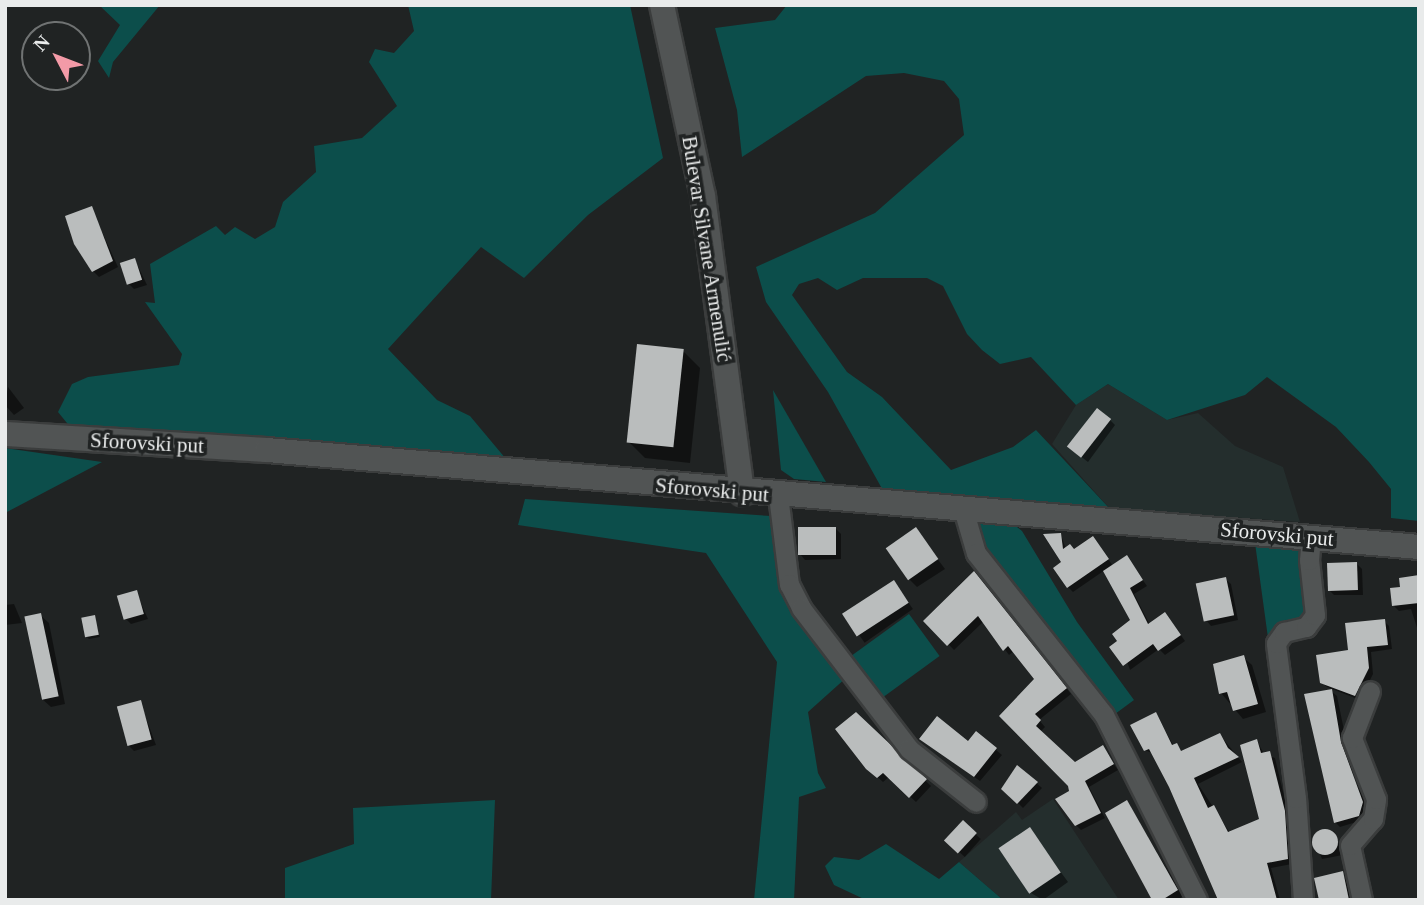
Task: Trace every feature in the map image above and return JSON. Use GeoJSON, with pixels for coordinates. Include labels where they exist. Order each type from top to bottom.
{"type":"FeatureCollection","features":[{"type":"Feature","properties":{"kind":"street","name":"Bulevar Silvane Armenulić"},"geometry":{"type":"LineString","coordinates":[[662,5],[703,196],[742,494]]}},
{"type":"Feature","properties":{"kind":"street","name":"Sforovski put"},"geometry":{"type":"LineString","coordinates":[[5,435],[267,450],[742,494],[1419,547]]}},
{"type":"Feature","properties":{"kind":"street"},"geometry":{"type":"LineString","coordinates":[[778,495],[789,584],[801,608],[909,749],[976,802]]}},
{"type":"Feature","properties":{"kind":"street"},"geometry":{"type":"LineString","coordinates":[[964,512],[975,553],[1104,715],[1197,900]]}},
{"type":"Feature","properties":{"kind":"street"},"geometry":{"type":"LineString","coordinates":[[1303,900],[1296,798],[1276,643],[1284,632],[1306,627],[1315,615],[1311,538]]}},
{"type":"Feature","properties":{"kind":"street"},"geometry":{"type":"LineString","coordinates":[[1362,900],[1350,845],[1373,819],[1376,799],[1352,738],[1370,691]]}},
{"type":"Feature","properties":{"kind":"shaded area"},"geometry":{"type":"Polygon","coordinates":[[[99,5],[160,5],[113,62],[109,78],[98,61],[120,25],[99,5]]]}},
{"type":"Feature","properties":{"kind":"shaded area"},"geometry":{"type":"Polygon","coordinates":[[[408,5],[630,5],[663,158],[588,215],[524,278],[481,247],[388,349],[437,400],[470,416],[511,465],[71,428],[58,412],[72,384],[88,377],[179,365],[182,354],[145,302],[155,303],[150,264],[216,226],[225,235],[235,227],[255,239],[275,227],[283,202],[316,172],[314,146],[362,138],[397,106],[369,62],[375,49],[394,53],[414,31],[408,5]]]}},
{"type":"Feature","properties":{"kind":"shaded area"},"geometry":{"type":"Polygon","coordinates":[[[787,5],[1419,5],[1419,521],[1391,518],[1391,489],[1369,462],[1336,427],[1267,377],[1245,395],[1167,420],[1108,384],[1076,405],[1031,357],[1000,364],[982,350],[967,334],[943,286],[927,278],[863,278],[837,290],[818,278],[799,284],[792,295],[847,372],[882,397],[951,470],[1013,447],[1036,430],[1110,509],[885,494],[828,392],[766,302],[756,267],[875,213],[964,135],[959,99],[944,81],[904,73],[866,76],[742,157],[737,110],[715,28],[775,20],[787,5]]]}},
{"type":"Feature","properties":{"kind":"shaded area"},"geometry":{"type":"Polygon","coordinates":[[[1108,384],[1167,420],[1198,413],[1235,446],[1283,467],[1300,522],[1110,509],[1052,444],[1076,405],[1108,384]]]}},
{"type":"Feature","properties":{"kind":"shaded area"},"geometry":{"type":"Polygon","coordinates":[[[773,390],[826,482],[794,479],[781,470],[773,390]]]}},
{"type":"Feature","properties":{"kind":"shaded area"},"geometry":{"type":"Polygon","coordinates":[[[5,448],[102,462],[5,513],[5,448]]]}},
{"type":"Feature","properties":{"kind":"shaded area"},"geometry":{"type":"Polygon","coordinates":[[[525,499],[771,516],[785,600],[847,677],[808,712],[818,773],[826,788],[799,797],[794,900],[754,900],[777,662],[706,553],[518,525],[525,499]]]}},
{"type":"Feature","properties":{"kind":"shaded area"},"geometry":{"type":"Polygon","coordinates":[[[979,523],[1017,527],[1022,531],[1077,622],[1134,700],[1115,714],[976,543],[979,523]]]}},
{"type":"Feature","properties":{"kind":"shaded area"},"geometry":{"type":"Polygon","coordinates":[[[1255,543],[1300,544],[1306,617],[1274,631],[1268,638],[1255,543]]]}},
{"type":"Feature","properties":{"kind":"shaded area"},"geometry":{"type":"Polygon","coordinates":[[[909,614],[940,656],[879,700],[848,658],[909,614]]]}},
{"type":"Feature","properties":{"kind":"shaded area"},"geometry":{"type":"Polygon","coordinates":[[[1053,799],[1119,900],[1003,900],[959,862],[1016,812],[1022,820],[1053,799]]]}},
{"type":"Feature","properties":{"kind":"shaded area"},"geometry":{"type":"Polygon","coordinates":[[[495,800],[491,900],[280,900],[285,898],[285,868],[354,844],[353,808],[495,800]]]}},
{"type":"Feature","properties":{"kind":"shaded area"},"geometry":{"type":"Polygon","coordinates":[[[886,844],[939,879],[959,862],[1003,900],[866,900],[834,885],[825,866],[834,857],[859,860],[886,844]]]}},
{"type":"Feature","properties":{"kind":"building"},"geometry":{"type":"Polygon","coordinates":[[[92,206],[113,261],[92,272],[74,244],[65,216],[92,206]]]}},
{"type":"Feature","properties":{"kind":"building"},"geometry":{"type":"Polygon","coordinates":[[[135,258],[142,280],[127,285],[120,263],[135,258]]]}},
{"type":"Feature","properties":{"kind":"building"},"geometry":{"type":"Polygon","coordinates":[[[637,344],[684,349],[673,447],[627,442],[637,344]]]}},
{"type":"Feature","properties":{"kind":"building"},"geometry":{"type":"Polygon","coordinates":[[[1097,408],[1111,419],[1081,458],[1067,447],[1097,408]]]}},
{"type":"Feature","properties":{"kind":"building"},"geometry":{"type":"Polygon","coordinates":[[[798,527],[836,527],[836,555],[798,555],[798,527]]]}},
{"type":"Feature","properties":{"kind":"building"},"geometry":{"type":"Polygon","coordinates":[[[916,527],[938,559],[908,580],[886,548],[916,527]]]}},
{"type":"Feature","properties":{"kind":"building"},"geometry":{"type":"Polygon","coordinates":[[[1061,533],[1063,549],[1070,544],[1074,549],[1093,536],[1109,559],[1067,588],[1053,568],[1061,562],[1043,534],[1061,533]]]}},
{"type":"Feature","properties":{"kind":"building"},"geometry":{"type":"Polygon","coordinates":[[[1127,555],[1143,580],[1130,588],[1148,624],[1165,612],[1181,635],[1158,651],[1153,644],[1123,666],[1109,647],[1117,641],[1112,634],[1130,620],[1103,571],[1127,555]]]}},
{"type":"Feature","properties":{"kind":"building"},"geometry":{"type":"Polygon","coordinates":[[[1357,562],[1358,590],[1328,591],[1327,563],[1357,562]]]}},
{"type":"Feature","properties":{"kind":"building"},"geometry":{"type":"Polygon","coordinates":[[[974,571],[1067,688],[1035,714],[1041,720],[1036,726],[1075,762],[1103,745],[1114,764],[1085,781],[1101,813],[1075,826],[1055,799],[1069,791],[1068,786],[999,716],[1034,679],[1008,646],[1003,651],[978,616],[947,646],[923,621],[974,571]]]}},
{"type":"Feature","properties":{"kind":"building"},"geometry":{"type":"Polygon","coordinates":[[[1419,575],[1419,603],[1392,606],[1390,588],[1400,587],[1399,578],[1419,575]]]}},
{"type":"Feature","properties":{"kind":"building"},"geometry":{"type":"Polygon","coordinates":[[[1226,577],[1234,615],[1204,622],[1196,583],[1226,577]]]}},
{"type":"Feature","properties":{"kind":"building"},"geometry":{"type":"Polygon","coordinates":[[[894,580],[909,603],[857,636],[842,614],[894,580]]]}},
{"type":"Feature","properties":{"kind":"building"},"geometry":{"type":"Polygon","coordinates":[[[137,590],[144,614],[124,620],[117,596],[137,590]]]}},
{"type":"Feature","properties":{"kind":"building"},"geometry":{"type":"Polygon","coordinates":[[[41,613],[59,696],[42,700],[24,617],[41,613]]]}},
{"type":"Feature","properties":{"kind":"building"},"geometry":{"type":"Polygon","coordinates":[[[95,615],[99,635],[85,637],[81,618],[95,615]]]}},
{"type":"Feature","properties":{"kind":"building"},"geometry":{"type":"Polygon","coordinates":[[[1385,619],[1388,645],[1367,647],[1369,668],[1355,696],[1320,683],[1316,655],[1348,650],[1345,623],[1385,619]]]}},
{"type":"Feature","properties":{"kind":"building"},"geometry":{"type":"Polygon","coordinates":[[[1244,655],[1258,704],[1233,711],[1227,692],[1219,694],[1213,664],[1244,655]]]}},
{"type":"Feature","properties":{"kind":"building"},"geometry":{"type":"Polygon","coordinates":[[[1332,689],[1341,742],[1363,802],[1359,816],[1334,823],[1304,694],[1332,689]]]}},
{"type":"Feature","properties":{"kind":"building"},"geometry":{"type":"Polygon","coordinates":[[[141,700],[152,740],[127,746],[117,706],[141,700]]]}},
{"type":"Feature","properties":{"kind":"building"},"geometry":{"type":"Polygon","coordinates":[[[856,712],[927,779],[909,798],[883,773],[877,778],[866,769],[835,729],[856,712]]]}},
{"type":"Feature","properties":{"kind":"building"},"geometry":{"type":"Polygon","coordinates":[[[1156,712],[1172,745],[1177,743],[1181,751],[1220,733],[1228,748],[1239,757],[1194,778],[1208,808],[1214,805],[1228,832],[1259,819],[1240,745],[1257,739],[1261,753],[1270,751],[1285,811],[1288,859],[1267,863],[1277,900],[1218,900],[1169,787],[1149,749],[1144,751],[1130,725],[1156,712]]]}},
{"type":"Feature","properties":{"kind":"building"},"geometry":{"type":"Polygon","coordinates":[[[937,716],[968,741],[976,731],[997,748],[974,777],[919,739],[937,716]]]}},
{"type":"Feature","properties":{"kind":"building"},"geometry":{"type":"Polygon","coordinates":[[[1017,765],[1038,782],[1017,804],[1001,789],[1017,765]]]}},
{"type":"Feature","properties":{"kind":"building"},"geometry":{"type":"Polygon","coordinates":[[[1127,800],[1178,890],[1162,900],[1152,900],[1105,813],[1127,800]]]}},
{"type":"Feature","properties":{"kind":"building"},"geometry":{"type":"Polygon","coordinates":[[[963,820],[977,833],[958,853],[944,840],[963,820]]]}},
{"type":"Feature","properties":{"kind":"building"},"geometry":{"type":"Polygon","coordinates":[[[1030,827],[1061,873],[1029,894],[998,848],[1030,827]]]}},
{"type":"Feature","properties":{"kind":"building"},"geometry":{"type":"Polygon","coordinates":[[[1325,829],[1334,833],[1338,842],[1334,851],[1325,855],[1316,851],[1312,842],[1316,833],[1325,829]]]}},
{"type":"Feature","properties":{"kind":"building"},"geometry":{"type":"Polygon","coordinates":[[[1343,871],[1349,900],[1319,900],[1314,878],[1343,871]]]}}]}
